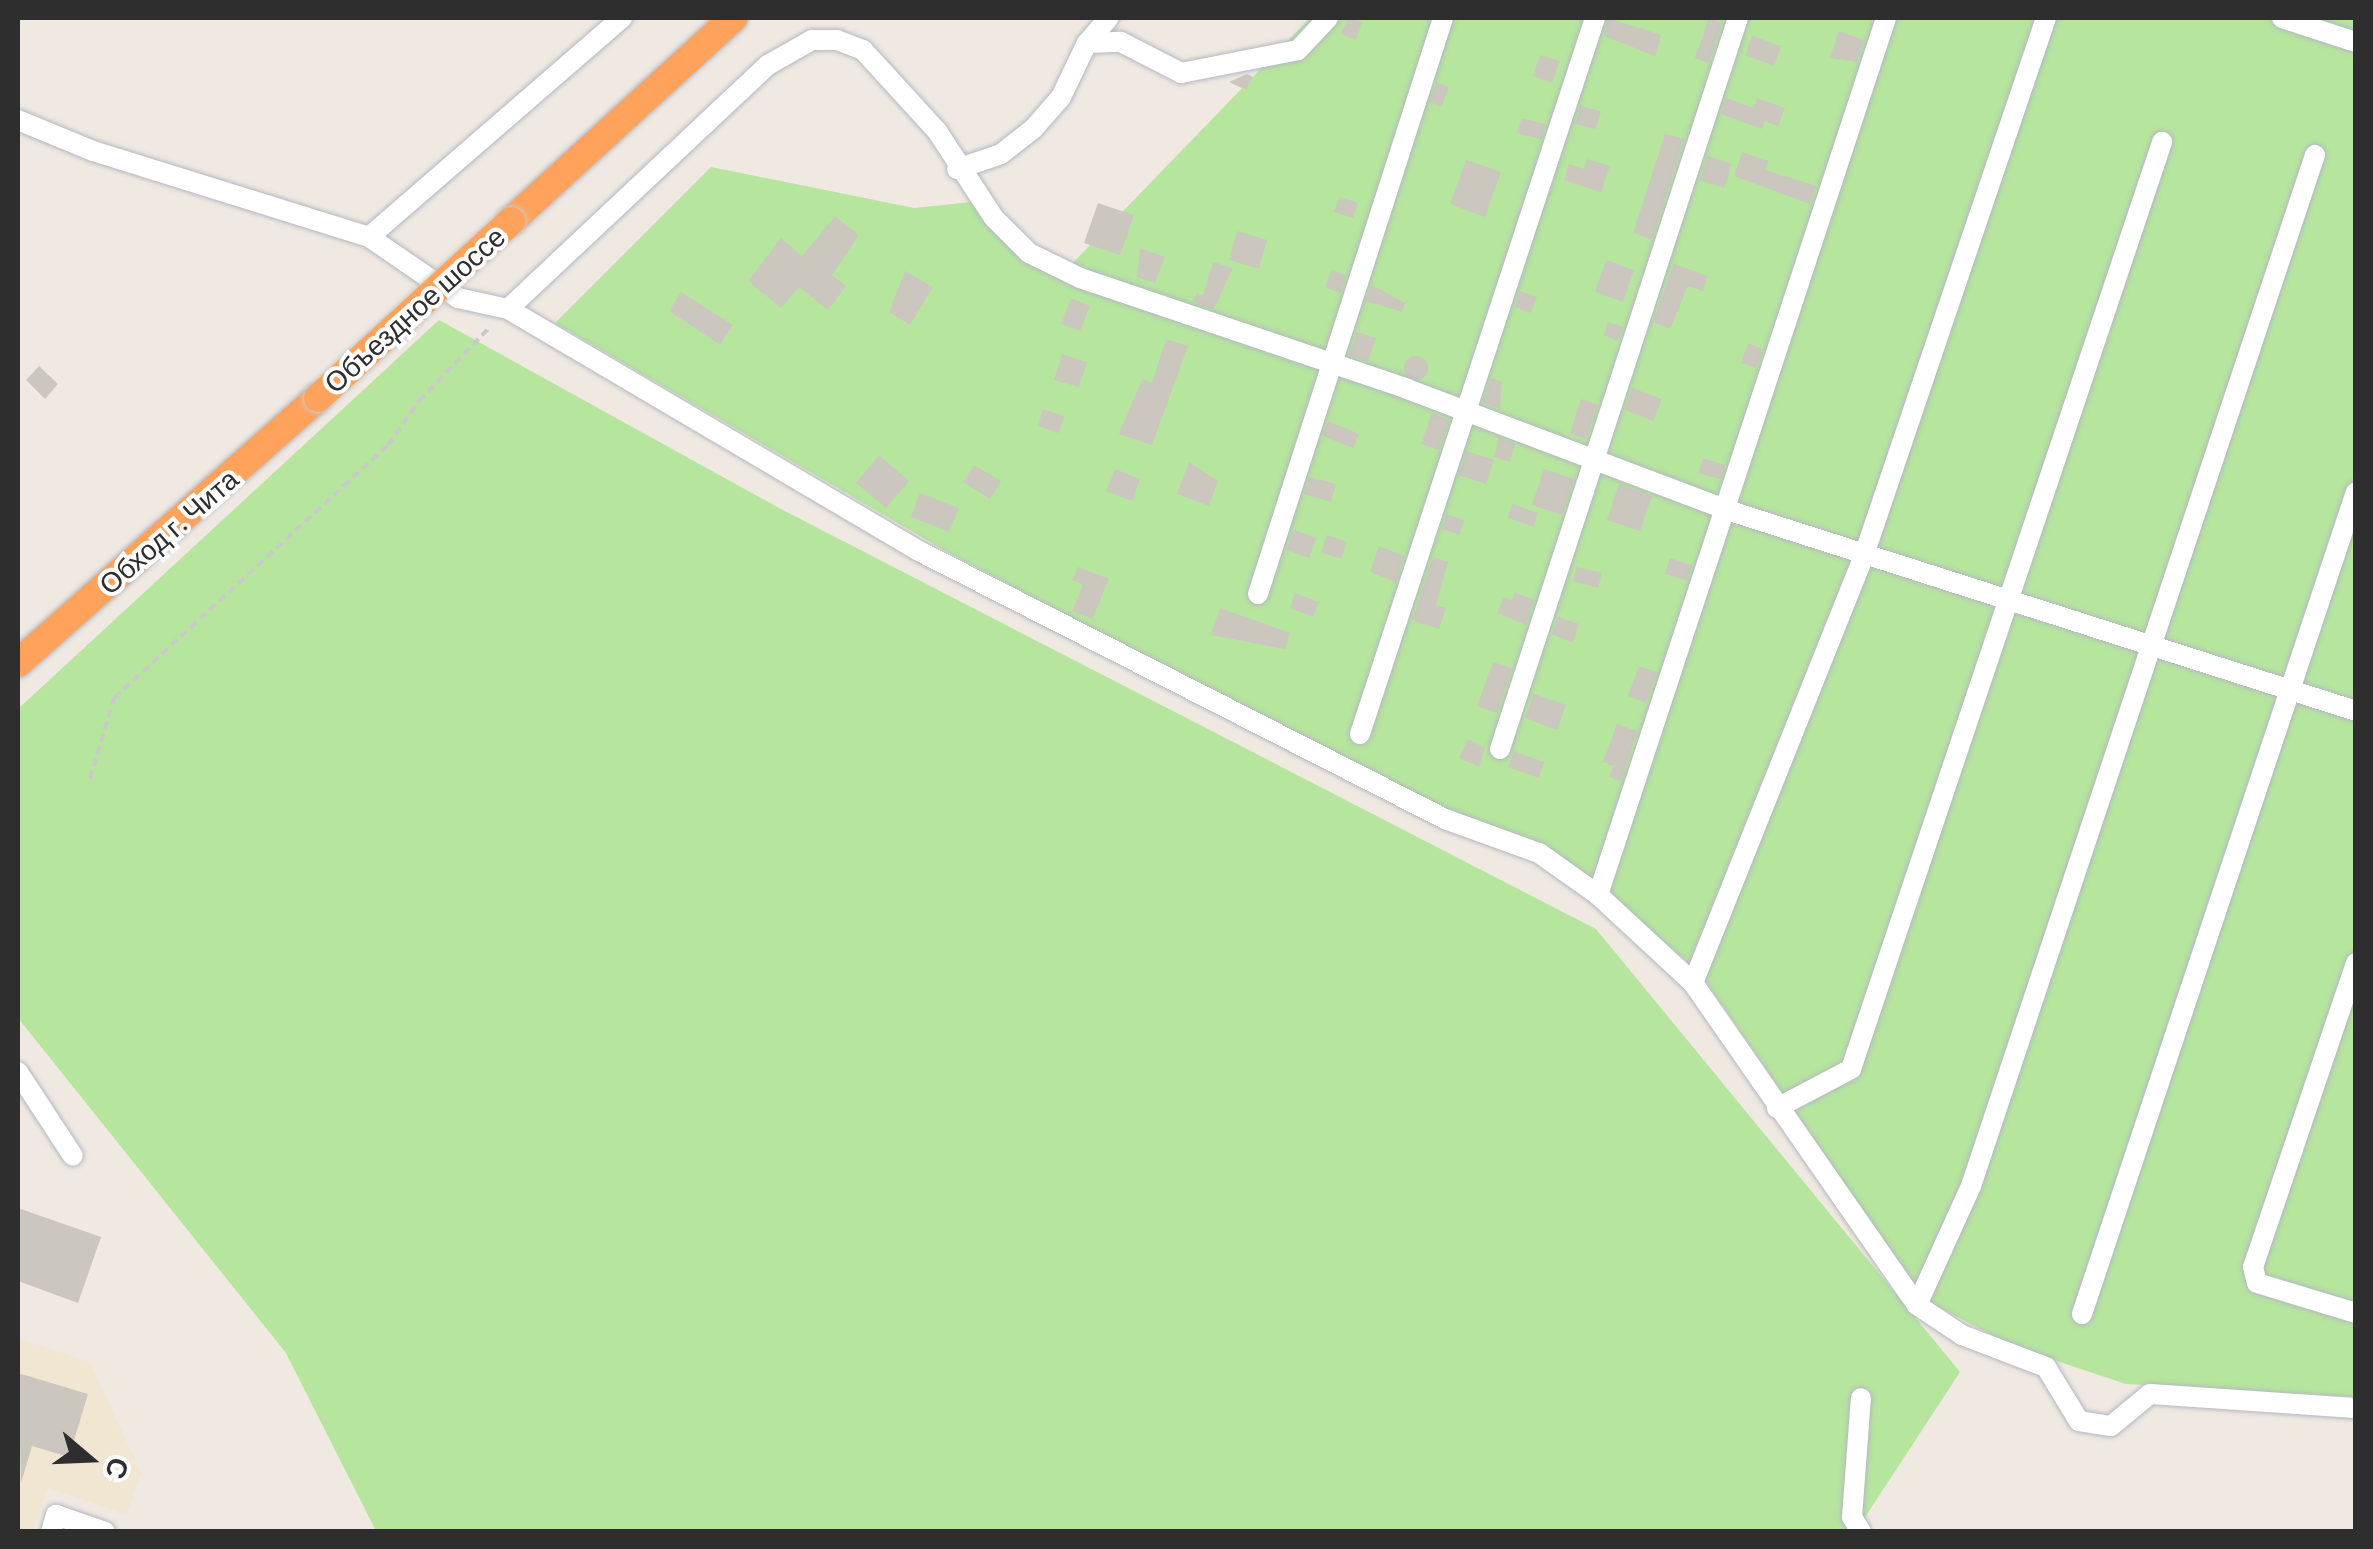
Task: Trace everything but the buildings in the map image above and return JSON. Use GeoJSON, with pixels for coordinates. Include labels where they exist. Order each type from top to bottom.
{"type":"FeatureCollection","features":[{"type":"Feature","properties":{"kind":"highway","name":"Объездное шоссе"},"geometry":{"type":"LineString","coordinates":[[318,398],[733,18]]}},
{"type":"Feature","properties":{"kind":"highway","name":"Обход г. Чита"},"geometry":{"type":"LineString","coordinates":[[18,662],[318,398]]}},
{"type":"Feature","properties":{"kind":"street"},"geometry":{"type":"LineString","coordinates":[[369,237],[622,18]]}},
{"type":"Feature","properties":{"kind":"street"},"geometry":{"type":"LineString","coordinates":[[957,168],[1001,154],[1034,128],[1061,97],[1087,44],[1108,18]]}},
{"type":"Feature","properties":{"kind":"street"},"geometry":{"type":"LineString","coordinates":[[1087,44],[1120,42],[1182,73],[1298,50],[1328,18]]}},
{"type":"Feature","properties":{"kind":"street"},"geometry":{"type":"LineString","coordinates":[[1258,594],[1327,362],[1443,18]]}},
{"type":"Feature","properties":{"kind":"street"},"geometry":{"type":"LineString","coordinates":[[1360,734],[1462,410],[1595,18]]}},
{"type":"Feature","properties":{"kind":"street"},"geometry":{"type":"LineString","coordinates":[[1500,748],[1738,18]]}},
{"type":"Feature","properties":{"kind":"street"},"geometry":{"type":"LineString","coordinates":[[1598,895],[1886,18]]}},
{"type":"Feature","properties":{"kind":"street"},"geometry":{"type":"LineString","coordinates":[[1693,984],[1864,555],[2046,18]]}},
{"type":"Feature","properties":{"kind":"street"},"geometry":{"type":"LineString","coordinates":[[2282,18],[2356,42]]}},
{"type":"Feature","properties":{"kind":"street"},"geometry":{"type":"LineString","coordinates":[[508,309],[768,64],[812,40],[863,50],[937,131],[957,168],[1030,252],[1080,278],[1462,410],[1727,510],[2356,711]]}},
{"type":"Feature","properties":{"kind":"street"},"geometry":{"type":"LineString","coordinates":[[18,120],[92,151],[369,237],[458,298],[508,309],[919,551],[1445,818],[1540,853],[1598,895],[1693,984],[1917,1304],[1962,1335],[2046,1366],[2079,1421],[2111,1426],[2150,1394],[2356,1408]]}},
{"type":"Feature","properties":{"kind":"street"},"geometry":{"type":"LineString","coordinates":[[1777,1108],[1851,1070],[2012,600],[2162,142]]}},
{"type":"Feature","properties":{"kind":"street"},"geometry":{"type":"LineString","coordinates":[[1917,1304],[1970,1186],[2315,155]]}},
{"type":"Feature","properties":{"kind":"street"},"geometry":{"type":"LineString","coordinates":[[2082,1314],[2356,492]]}},
{"type":"Feature","properties":{"kind":"street"},"geometry":{"type":"LineString","coordinates":[[2356,962],[2253,1267],[2257,1283],[2356,1314]]}},
{"type":"Feature","properties":{"kind":"street"},"geometry":{"type":"LineString","coordinates":[[18,1072],[73,1156]]}},
{"type":"Feature","properties":{"kind":"street"},"geometry":{"type":"LineString","coordinates":[[1861,1398],[1852,1517],[1861,1532]]}},
{"type":"Feature","properties":{"kind":"street"},"geometry":{"type":"LineString","coordinates":[[50,1532],[56,1515],[104,1532]]}},
{"type":"Feature","properties":{"kind":"path"},"geometry":{"type":"LineString","coordinates":[[90,779],[114,698],[388,445],[419,401],[508,309]]}},
{"type":"Feature","properties":{"kind":"shaded area"},"geometry":{"type":"Polygon","coordinates":[[[18,1338],[90,1362],[141,1473],[127,1515],[48,1488],[33,1531],[18,1532],[18,1338]]]}},
{"type":"Feature","properties":{"kind":"green space"},"geometry":{"type":"Polygon","coordinates":[[[1310,18],[2355,18],[2355,1397],[2126,1384],[2012,1346],[1924,1299],[1701,974],[1633,915],[944,550],[555,323],[711,167],[914,208],[972,202],[1067,269],[1310,18]]]}},
{"type":"Feature","properties":{"kind":"green space"},"geometry":{"type":"Polygon","coordinates":[[[439,320],[779,508],[1596,929],[1960,1372],[1856,1531],[376,1531],[286,1353],[18,1018],[18,709],[439,320]]]}}]}
